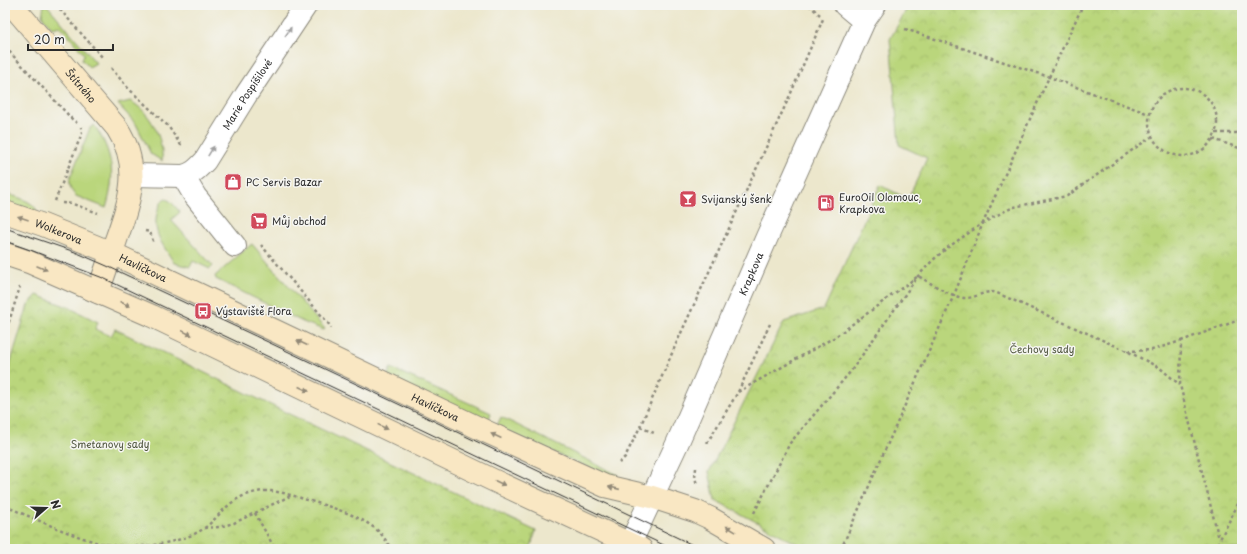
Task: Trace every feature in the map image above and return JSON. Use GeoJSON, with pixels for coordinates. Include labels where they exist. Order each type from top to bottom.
{"type":"FeatureCollection","features":[{"type":"Feature","properties":{"kind":"street","name":"Štítného"},"geometry":{"type":"LineString","coordinates":[[12,5],[117,128],[128,150],[132,175],[128,206],[98,292]]}},
{"type":"Feature","properties":{"kind":"street","name":"Marie Pospíšilové"},"geometry":{"type":"LineString","coordinates":[[183,176],[188,175],[205,161],[246,95],[306,5]]}},
{"type":"Feature","properties":{"kind":"street"},"geometry":{"type":"LineString","coordinates":[[845,5],[870,13]]}},
{"type":"Feature","properties":{"kind":"street","name":"Krapkova"},"geometry":{"type":"LineString","coordinates":[[636,546],[652,497],[677,444],[767,237],[870,13]]}},
{"type":"Feature","properties":{"kind":"street"},"geometry":{"type":"LineString","coordinates":[[132,175],[183,176],[195,196],[235,246]]}},
{"type":"Feature","properties":{"kind":"street","name":"Wolkerova"},"geometry":{"type":"LineString","coordinates":[[5,212],[43,225],[112,253]]}},
{"type":"Feature","properties":{"kind":"street","name":"Havlíčkova"},"geometry":{"type":"LineString","coordinates":[[112,253],[485,431],[605,486],[652,497],[695,510],[764,549]]}},
{"type":"Feature","properties":{"kind":"street"},"geometry":{"type":"LineString","coordinates":[[5,254],[29,262],[152,316],[498,482],[636,546]]}},
{"type":"Feature","properties":{"kind":"path"},"geometry":{"type":"LineString","coordinates":[[56,5],[102,58]]}},
{"type":"Feature","properties":{"kind":"path"},"geometry":{"type":"LineString","coordinates":[[615,464],[619,463],[625,457],[640,427],[791,93],[823,18],[809,5]]}},
{"type":"Feature","properties":{"kind":"path"},"geometry":{"type":"LineString","coordinates":[[841,549],[954,295],[983,223],[1083,5]]}},
{"type":"Feature","properties":{"kind":"path"},"geometry":{"type":"LineString","coordinates":[[77,29],[80,26]]}},
{"type":"Feature","properties":{"kind":"path"},"geometry":{"type":"LineString","coordinates":[[905,29],[1049,77],[1149,114]]}},
{"type":"Feature","properties":{"kind":"path"},"geometry":{"type":"LineString","coordinates":[[5,47],[72,119],[81,126],[82,133],[54,204]]}},
{"type":"Feature","properties":{"kind":"path"},"geometry":{"type":"LineString","coordinates":[[111,68],[128,88],[168,126],[184,150]]}},
{"type":"Feature","properties":{"kind":"path"},"geometry":{"type":"LineString","coordinates":[[1181,87],[1192,89],[1202,93],[1210,101],[1215,111],[1217,122],[1216,133],[1207,147],[1198,153],[1187,157],[1176,156],[1157,146],[1151,137],[1148,126],[1149,114],[1153,104],[1160,96],[1170,90],[1181,87]]}},
{"type":"Feature","properties":{"kind":"path"},"geometry":{"type":"LineString","coordinates":[[1216,133],[1242,133]]}},
{"type":"Feature","properties":{"kind":"path"},"geometry":{"type":"LineString","coordinates":[[752,516],[790,443],[851,371],[918,276],[932,260],[983,223],[1014,207],[1067,196],[1151,137]]}},
{"type":"Feature","properties":{"kind":"path"},"geometry":{"type":"LineString","coordinates":[[1213,139],[1242,149]]}},
{"type":"Feature","properties":{"kind":"path"},"geometry":{"type":"LineString","coordinates":[[149,227],[150,232]]}},
{"type":"Feature","properties":{"kind":"path"},"geometry":{"type":"LineString","coordinates":[[259,243],[328,323],[332,330]]}},
{"type":"Feature","properties":{"kind":"path"},"geometry":{"type":"LineString","coordinates":[[918,276],[954,295],[966,298],[987,292],[997,293],[1127,351],[1160,368],[1180,385]]}},
{"type":"Feature","properties":{"kind":"path"},"geometry":{"type":"LineString","coordinates":[[738,392],[835,337],[918,276]]}},
{"type":"Feature","properties":{"kind":"path"},"geometry":{"type":"LineString","coordinates":[[5,334],[21,284]]}},
{"type":"Feature","properties":{"kind":"path"},"geometry":{"type":"LineString","coordinates":[[1127,351],[1152,350],[1242,320]]}},
{"type":"Feature","properties":{"kind":"path"},"geometry":{"type":"LineString","coordinates":[[704,450],[738,392],[770,324]]}},
{"type":"Feature","properties":{"kind":"path"},"geometry":{"type":"LineString","coordinates":[[1181,341],[1180,385],[1219,539]]}},
{"type":"Feature","properties":{"kind":"path"},"geometry":{"type":"LineString","coordinates":[[640,427],[656,434]]}},
{"type":"Feature","properties":{"kind":"path"},"geometry":{"type":"LineString","coordinates":[[698,462],[694,478],[699,488]]}},
{"type":"Feature","properties":{"kind":"path"},"geometry":{"type":"LineString","coordinates":[[5,506],[70,534],[103,544],[129,546],[155,545],[181,539],[204,528],[233,501],[245,495],[266,491],[292,495],[340,510],[370,525],[378,531],[386,539],[391,549]]}},
{"type":"Feature","properties":{"kind":"path"},"geometry":{"type":"LineString","coordinates":[[204,528],[219,527],[234,523],[292,495]]}},
{"type":"Feature","properties":{"kind":"path"},"geometry":{"type":"LineString","coordinates":[[1214,549],[1242,496]]}},
{"type":"Feature","properties":{"kind":"path"},"geometry":{"type":"LineString","coordinates":[[255,513],[275,549]]}},
{"type":"Feature","properties":{"kind":"green space"},"geometry":{"type":"Polygon","coordinates":[[[44,5],[47,5],[96,63],[89,67],[82,60],[84,54],[60,26],[52,28],[42,16],[44,5]]]}},
{"type":"Feature","properties":{"kind":"green space","name":"Čechovy sady"},"geometry":{"type":"Polygon","coordinates":[[[909,5],[1242,5],[1242,549],[807,549],[715,500],[709,472],[784,322],[824,309],[880,185],[908,199],[927,158],[899,145],[890,39],[909,5]]]}},
{"type":"Feature","properties":{"kind":"green space"},"geometry":{"type":"Polygon","coordinates":[[[130,101],[144,112],[154,126],[161,144],[162,161],[151,154],[136,124],[118,104],[130,101]]]}},
{"type":"Feature","properties":{"kind":"green space"},"geometry":{"type":"Polygon","coordinates":[[[94,125],[105,145],[111,165],[111,185],[106,208],[76,196],[72,192],[70,185],[70,178],[90,128],[94,125]]]}},
{"type":"Feature","properties":{"kind":"green space"},"geometry":{"type":"Polygon","coordinates":[[[5,193],[28,202],[37,212],[5,206],[5,193]]]}},
{"type":"Feature","properties":{"kind":"green space"},"geometry":{"type":"Polygon","coordinates":[[[164,199],[171,202],[180,212],[171,220],[213,266],[210,269],[193,261],[190,267],[174,263],[162,244],[157,232],[156,218],[158,210],[164,199]]]}},
{"type":"Feature","properties":{"kind":"green space"},"geometry":{"type":"Polygon","coordinates":[[[252,244],[325,329],[324,330],[303,322],[216,279],[215,276],[252,244]]]}},
{"type":"Feature","properties":{"kind":"green space","name":"Smetanovy sady"},"geometry":{"type":"Polygon","coordinates":[[[37,295],[68,307],[98,322],[95,329],[111,336],[115,329],[287,413],[536,531],[530,549],[5,549],[5,381],[28,305],[37,295]]]}},
{"type":"Feature","properties":{"kind":"green space"},"geometry":{"type":"Polygon","coordinates":[[[391,368],[491,413],[487,424],[387,376],[391,368]]]}},
{"type":"Feature","properties":{"kind":"green space"},"geometry":{"type":"Polygon","coordinates":[[[501,417],[618,475],[613,478],[496,428],[501,417]]]}},
{"type":"Feature","properties":{"kind":"tram line"},"geometry":{"type":"LineString","coordinates":[[5,228],[75,252],[107,266],[701,549]]}},
{"type":"Feature","properties":{"kind":"tram line"},"geometry":{"type":"LineString","coordinates":[[5,241],[103,278],[672,549]]}},
{"type":"Feature","properties":{"kind":"place","name":"PC Servis Bazar"},"geometry":{"type":"Point","coordinates":[233,182]}},
{"type":"Feature","properties":{"kind":"place","name":"Svijanský šenk"},"geometry":{"type":"Point","coordinates":[688,199]}},
{"type":"Feature","properties":{"kind":"place","name":"EuroOil Olomouc, Krapkova"},"geometry":{"type":"Point","coordinates":[826,203]}},
{"type":"Feature","properties":{"kind":"place","name":"Můj obchod"},"geometry":{"type":"Point","coordinates":[259,221]}},
{"type":"Feature","properties":{"kind":"place","name":"Výstaviště Flora"},"geometry":{"type":"Point","coordinates":[203,311]}}]}
